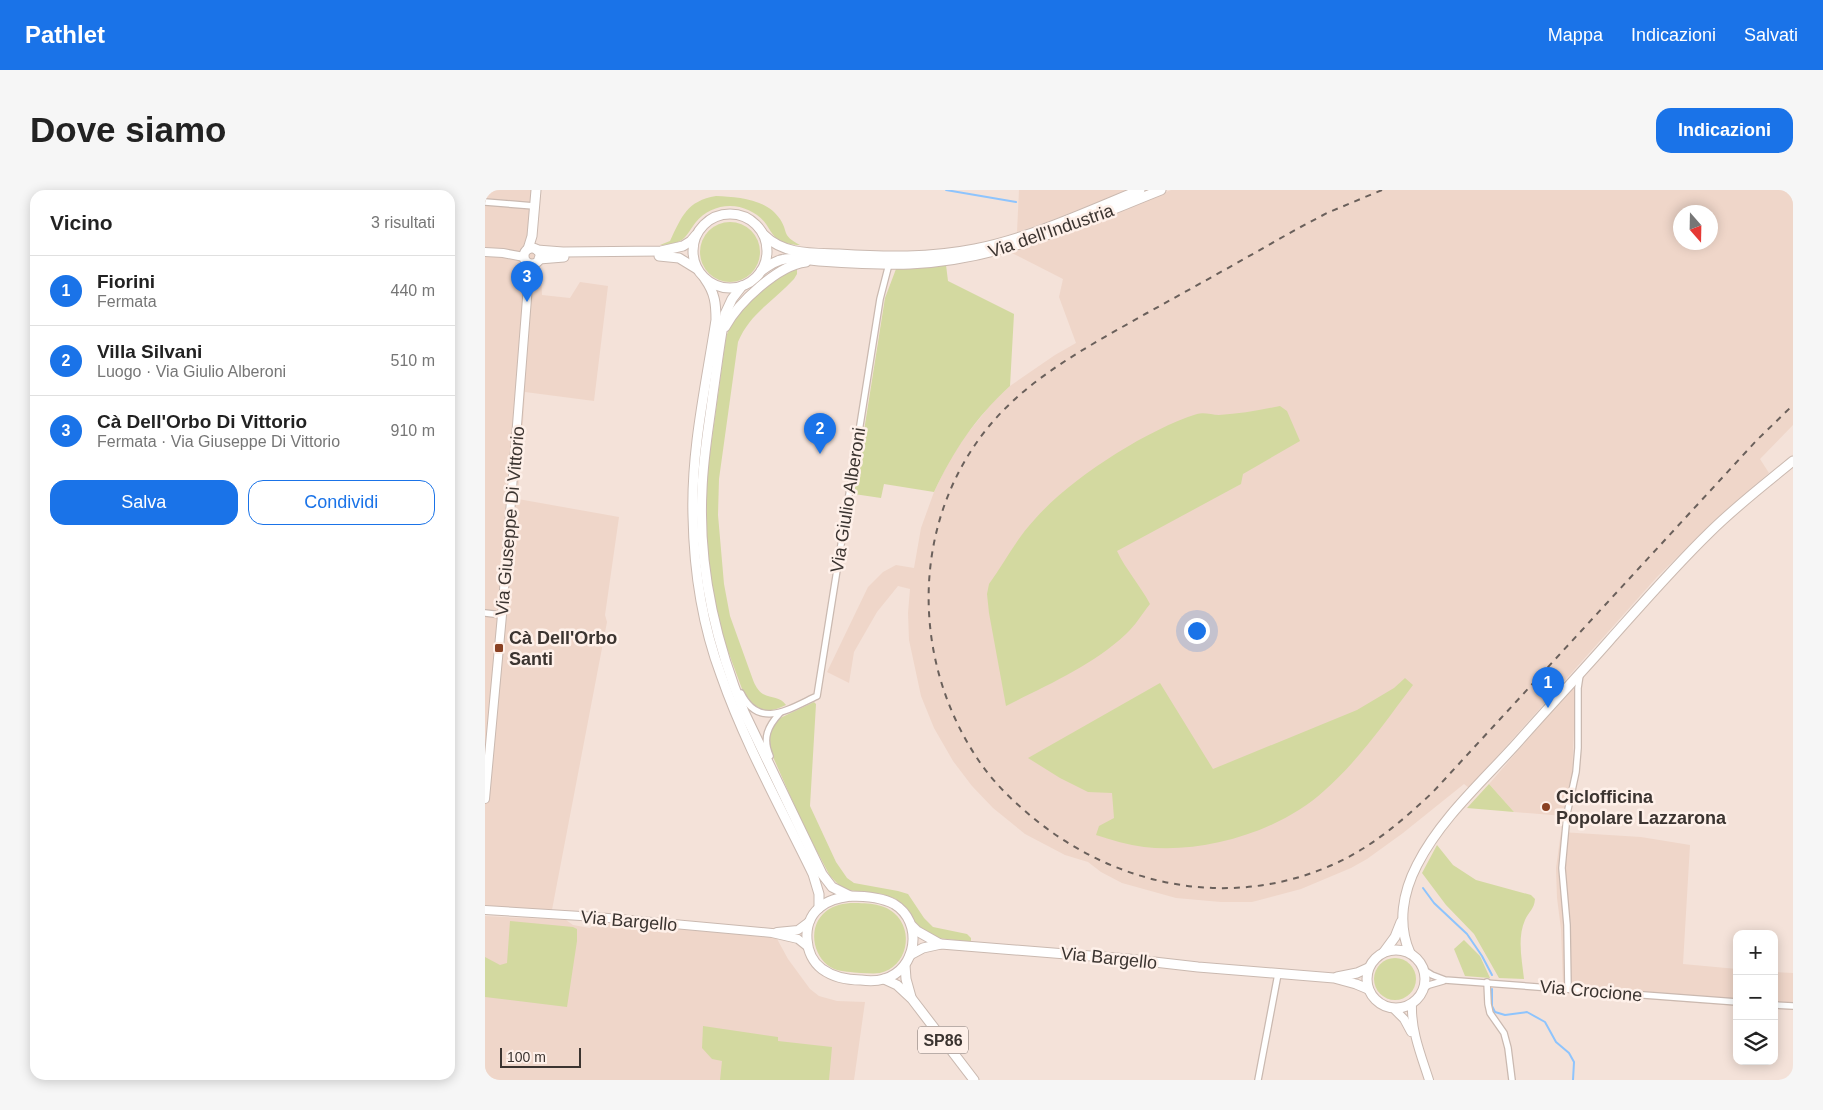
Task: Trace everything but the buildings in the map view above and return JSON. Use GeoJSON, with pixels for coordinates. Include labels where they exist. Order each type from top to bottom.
{"type":"FeatureCollection","features":[{"type":"Feature","properties":{"kind":"main road"},"geometry":{"type":"LineString","coordinates":[[531,255],[536,190]]}},
{"type":"Feature","properties":{"kind":"main road","name":"Via dell'Industria"},"geometry":{"type":"LineString","coordinates":[[764,235],[770,242],[781,248],[800,252],[886,256],[945,254],[1013,240],[1141,190]]}},
{"type":"Feature","properties":{"kind":"main road","name":"Via dell'Industria"},"geometry":{"type":"LineString","coordinates":[[761,271],[785,259],[803,258],[889,264],[953,260],[1013,247],[1050,235],[1161,190]]}},
{"type":"Feature","properties":{"kind":"main road"},"geometry":{"type":"LineString","coordinates":[[531,255],[563,252],[666,250],[687,244],[701,227],[716,216],[734,214],[752,220],[764,235],[767,253],[761,271],[756,278],[734,288],[719,287],[705,279]]}},
{"type":"Feature","properties":{"kind":"main road"},"geometry":{"type":"LineString","coordinates":[[696,235],[692,252],[697,269]]}},
{"type":"Feature","properties":{"kind":"main road"},"geometry":{"type":"LineString","coordinates":[[531,255],[670,256],[679,258],[697,269],[712,288],[716,307],[716,320],[696,454],[693,491],[693,533],[699,593],[705,623],[720,674],[745,733],[813,874],[819,894],[819,908]]}},
{"type":"Feature","properties":{"kind":"main road"},"geometry":{"type":"LineString","coordinates":[[722,333],[740,306],[779,271],[795,264],[817,260]]}},
{"type":"Feature","properties":{"kind":"main road"},"geometry":{"type":"LineString","coordinates":[[742,286],[728,307],[722,333],[701,492],[704,566],[711,608],[733,686],[822,874],[832,887],[838,891],[850,896],[887,901],[900,908],[908,918],[913,944],[910,956],[905,965],[892,976],[884,979],[853,980],[831,974],[814,962],[808,947],[807,930],[814,912],[835,898],[850,896]]}},
{"type":"Feature","properties":{"kind":"main road"},"geometry":{"type":"LineString","coordinates":[[1384,952],[1395,937],[1402,919],[1407,891],[1417,866],[1433,839],[1452,816],[1581,671],[1711,531],[1793,461]]}},
{"type":"Feature","properties":{"kind":"main road"},"geometry":{"type":"LineString","coordinates":[[1752,496],[1793,469]]}},
{"type":"Feature","properties":{"kind":"main road"},"geometry":{"type":"LineString","coordinates":[[1402,919],[1403,934],[1410,953]]}},
{"type":"Feature","properties":{"kind":"main road","name":"Via Bargello"},"geometry":{"type":"LineString","coordinates":[[911,926],[941,944]]}},
{"type":"Feature","properties":{"kind":"main road","name":"Via Bargello"},"geometry":{"type":"LineString","coordinates":[[910,956],[923,948],[941,944],[1118,958],[1278,974]]}},
{"type":"Feature","properties":{"kind":"main road"},"geometry":{"type":"LineString","coordinates":[[1397,949],[1410,953],[1419,960],[1424,970],[1425,980],[1419,997],[1412,1004],[1403,1008],[1394,1008],[1378,1003],[1368,989],[1366,979],[1368,968],[1374,958],[1384,952],[1397,949]]}},
{"type":"Feature","properties":{"kind":"main road","name":"SP86"},"geometry":{"type":"LineString","coordinates":[[905,965],[906,979],[912,999]]}},
{"type":"Feature","properties":{"kind":"main road"},"geometry":{"type":"LineString","coordinates":[[1334,978],[1357,973],[1368,968]]}},
{"type":"Feature","properties":{"kind":"main road"},"geometry":{"type":"LineString","coordinates":[[1278,974],[1334,978],[1368,989]]}},
{"type":"Feature","properties":{"kind":"main road","name":"SP86"},"geometry":{"type":"LineString","coordinates":[[884,979],[897,985],[912,999],[974,1080]]}},
{"type":"Feature","properties":{"kind":"street"},"geometry":{"type":"LineString","coordinates":[[485,202],[534,206]]}},
{"type":"Feature","properties":{"kind":"street"},"geometry":{"type":"LineString","coordinates":[[485,252],[531,255]]}},
{"type":"Feature","properties":{"kind":"street","name":"Via Giuseppe Di Vittorio"},"geometry":{"type":"LineString","coordinates":[[485,799],[531,255]]}},
{"type":"Feature","properties":{"kind":"street","name":"Via Giulio Alberoni"},"geometry":{"type":"LineString","coordinates":[[780,713],[817,696],[878,308],[889,264]]}},
{"type":"Feature","properties":{"kind":"street"},"geometry":{"type":"LineString","coordinates":[[485,613],[502,615]]}},
{"type":"Feature","properties":{"kind":"street"},"geometry":{"type":"LineString","coordinates":[[718,638],[726,650],[741,694],[746,703],[753,710],[761,713],[780,713]]}},
{"type":"Feature","properties":{"kind":"street"},"geometry":{"type":"LineString","coordinates":[[1568,989],[1567,924],[1562,868],[1567,814],[1579,748],[1578,688],[1581,671]]}},
{"type":"Feature","properties":{"kind":"street"},"geometry":{"type":"LineString","coordinates":[[780,713],[770,724],[766,742],[767,751],[789,796],[789,806]]}},
{"type":"Feature","properties":{"kind":"street","name":"Via Bargello"},"geometry":{"type":"LineString","coordinates":[[485,910],[597,917],[772,933],[797,939],[808,947]]}},
{"type":"Feature","properties":{"kind":"street","name":"Via Bargello"},"geometry":{"type":"LineString","coordinates":[[772,933],[798,930],[810,921]]}},
{"type":"Feature","properties":{"kind":"street","name":"Via Crocione"},"geometry":{"type":"LineString","coordinates":[[1424,970],[1445,980],[1733,1002]]}},
{"type":"Feature","properties":{"kind":"street"},"geometry":{"type":"LineString","coordinates":[[1258,1080],[1278,974]]}},
{"type":"Feature","properties":{"kind":"street","name":"Via Crocione"},"geometry":{"type":"LineString","coordinates":[[1423,989],[1445,980]]}},
{"type":"Feature","properties":{"kind":"street"},"geometry":{"type":"LineString","coordinates":[[1487,982],[1490,1012],[1504,1033],[1513,1080]]}},
{"type":"Feature","properties":{"kind":"street"},"geometry":{"type":"LineString","coordinates":[[1412,1004],[1411,1016],[1416,1040],[1429,1080]]}},
{"type":"Feature","properties":{"kind":"street"},"geometry":{"type":"LineString","coordinates":[[1778,1005],[1793,1006]]}},
{"type":"Feature","properties":{"kind":"street"},"geometry":{"type":"LineString","coordinates":[[1394,1008],[1404,1019],[1416,1040]]}},
{"type":"Feature","properties":{"kind":"shaded area"},"geometry":{"type":"Polygon","coordinates":[[[485,190],[539,190],[534,261],[541,269],[542,295],[570,298],[580,282],[608,286],[594,401],[525,392],[518,499],[619,517],[605,615],[607,622],[551,915],[485,911],[485,190]]]}},
{"type":"Feature","properties":{"kind":"shaded area"},"geometry":{"type":"Polygon","coordinates":[[[1019,190],[1128,190],[1017,232],[1019,190]]]}},
{"type":"Feature","properties":{"kind":"shaded area"},"geometry":{"type":"Polygon","coordinates":[[[1171,190],[1793,190],[1793,425],[1760,459],[1769,473],[1717,518],[1657,577],[1469,788],[1464,784],[1367,859],[1351,868],[1301,889],[1252,902],[1221,902],[1176,898],[1122,883],[1101,872],[1088,862],[1065,855],[1025,834],[993,808],[972,786],[953,761],[934,728],[921,696],[909,640],[908,613],[910,589],[898,586],[877,612],[854,652],[849,683],[827,672],[868,587],[883,572],[896,565],[914,568],[921,528],[934,492],[949,461],[966,435],[993,402],[1010,386],[1076,343],[1059,297],[1063,279],[1010,252],[1171,190]]]}},
{"type":"Feature","properties":{"kind":"shaded area"},"geometry":{"type":"Polygon","coordinates":[[[1574,686],[1572,778],[1564,816],[1514,812],[1489,784],[1574,686]]]}},
{"type":"Feature","properties":{"kind":"shaded area"},"geometry":{"type":"Polygon","coordinates":[[[1561,832],[1641,837],[1690,845],[1683,964],[1733,969],[1733,1006],[1566,993],[1563,984],[1556,868],[1561,832]]]}},
{"type":"Feature","properties":{"kind":"shaded area"},"geometry":{"type":"Polygon","coordinates":[[[485,916],[566,920],[573,925],[590,928],[596,923],[776,937],[788,959],[810,989],[819,996],[837,1001],[865,1002],[854,1080],[485,1080],[485,916]]]}},
{"type":"Feature","properties":{"kind":"shaded area"},"geometry":{"type":"Polygon","coordinates":[[[1778,972],[1793,973],[1793,1010],[1778,1008],[1778,972]]]}},
{"type":"Feature","properties":{"kind":"green space"},"geometry":{"type":"Polygon","coordinates":[[[716,196],[742,198],[768,207],[780,219],[790,239],[800,245],[790,244],[775,237],[763,220],[755,213],[740,207],[725,206],[716,208],[703,215],[682,240],[660,245],[670,241],[682,217],[692,206],[706,198],[716,196]]]}},
{"type":"Feature","properties":{"kind":"green space"},"geometry":{"type":"Polygon","coordinates":[[[724,222],[736,222],[752,230],[758,240],[760,252],[758,264],[752,274],[736,282],[724,282],[708,274],[700,258],[700,246],[708,230],[724,222]]]}},
{"type":"Feature","properties":{"kind":"green space"},"geometry":{"type":"Polygon","coordinates":[[[946,265],[948,281],[1014,314],[1010,386],[986,410],[966,435],[949,462],[934,492],[884,484],[881,498],[854,494],[885,298],[896,269],[946,265]]]}},
{"type":"Feature","properties":{"kind":"green space"},"geometry":{"type":"Polygon","coordinates":[[[797,267],[797,274],[794,279],[756,315],[738,342],[719,479],[718,515],[724,584],[730,616],[757,688],[763,694],[778,699],[786,705],[774,710],[764,710],[754,706],[745,697],[721,632],[712,589],[707,546],[707,475],[726,337],[734,316],[776,276],[797,267]]]}},
{"type":"Feature","properties":{"kind":"green space"},"geometry":{"type":"Polygon","coordinates":[[[1280,406],[1287,411],[1300,441],[1243,474],[1241,484],[1117,551],[1150,604],[1129,631],[1099,656],[1006,706],[987,594],[989,584],[1028,526],[1050,504],[1088,472],[1133,444],[1177,421],[1200,413],[1219,415],[1250,412],[1280,406]]]}},
{"type":"Feature","properties":{"kind":"green space"},"geometry":{"type":"Polygon","coordinates":[[[1405,678],[1413,685],[1361,753],[1325,790],[1307,805],[1287,817],[1264,828],[1216,843],[1191,847],[1144,847],[1096,835],[1099,826],[1114,818],[1112,793],[1088,792],[1060,778],[1028,758],[1160,683],[1213,769],[1357,710],[1394,688],[1405,678]]]}},
{"type":"Feature","properties":{"kind":"green space"},"geometry":{"type":"Polygon","coordinates":[[[814,702],[816,704],[810,806],[836,862],[847,878],[854,883],[908,894],[924,918],[933,927],[967,934],[971,938],[971,942],[938,938],[918,927],[907,908],[896,899],[882,894],[847,890],[830,876],[803,825],[770,750],[768,736],[770,729],[778,719],[814,702]]]}},
{"type":"Feature","properties":{"kind":"green space"},"geometry":{"type":"Polygon","coordinates":[[[1489,784],[1514,812],[1467,808],[1489,784]]]}},
{"type":"Feature","properties":{"kind":"green space"},"geometry":{"type":"Polygon","coordinates":[[[1437,845],[1453,865],[1476,880],[1531,895],[1535,899],[1521,934],[1524,979],[1499,978],[1474,934],[1446,905],[1422,873],[1437,845]]]}},
{"type":"Feature","properties":{"kind":"green space"},"geometry":{"type":"Polygon","coordinates":[[[850,903],[885,907],[901,920],[906,938],[905,948],[897,964],[880,973],[861,973],[834,969],[822,959],[815,944],[814,936],[818,921],[829,909],[850,903]]]}},
{"type":"Feature","properties":{"kind":"green space"},"geometry":{"type":"Polygon","coordinates":[[[510,921],[573,927],[577,929],[577,941],[567,1007],[485,997],[485,957],[500,965],[507,963],[510,921]]]}},
{"type":"Feature","properties":{"kind":"green space"},"geometry":{"type":"Polygon","coordinates":[[[1464,940],[1480,956],[1490,978],[1465,976],[1454,949],[1464,940]]]}},
{"type":"Feature","properties":{"kind":"green space"},"geometry":{"type":"Polygon","coordinates":[[[1399,958],[1407,961],[1413,967],[1416,979],[1413,991],[1407,997],[1391,1000],[1383,997],[1377,991],[1374,975],[1377,967],[1383,961],[1399,958]]]}},
{"type":"Feature","properties":{"kind":"green space"},"geometry":{"type":"Polygon","coordinates":[[[703,1026],[778,1037],[778,1041],[832,1047],[829,1080],[720,1080],[722,1061],[712,1059],[702,1048],[703,1026]]]}},
{"type":"Feature","properties":{"kind":"waterway"},"geometry":{"type":"LineString","coordinates":[[946,190],[1016,202]]}},
{"type":"Feature","properties":{"kind":"waterway"},"geometry":{"type":"LineString","coordinates":[[1423,888],[1434,903],[1467,934],[1492,975]]}},
{"type":"Feature","properties":{"kind":"waterway"},"geometry":{"type":"LineString","coordinates":[[1492,989],[1492,1006],[1495,1012],[1505,1015],[1527,1012],[1545,1022],[1556,1042],[1569,1053],[1574,1062],[1573,1080]]}},
{"type":"Feature","properties":{"kind":"railway"},"geometry":{"type":"LineString","coordinates":[[1382,190],[1327,213],[1295,230],[1063,362],[1024,391],[1007,407],[990,425],[964,462],[945,503],[934,545],[929,589],[931,633],[940,677],[955,719],[983,767],[1013,800],[1037,821],[1070,844],[1105,862],[1141,876],[1179,885],[1217,888],[1256,886],[1294,878],[1332,865],[1360,850],[1398,823],[1433,792],[1756,441],[1793,405]]}},
{"type":"Feature","properties":{"kind":"place","name":"Cà Dell'Orbo Di Vittorio"},"geometry":{"type":"Point","coordinates":[527,302]}},
{"type":"Feature","properties":{"kind":"place","name":"Villa Silvani"},"geometry":{"type":"Point","coordinates":[820,454]}},
{"type":"Feature","properties":{"kind":"place","name":"Cà Dell'Orbo Santi"},"geometry":{"type":"Point","coordinates":[499,648]}},
{"type":"Feature","properties":{"kind":"place","name":"Fiorini"},"geometry":{"type":"Point","coordinates":[1548,708]}},
{"type":"Feature","properties":{"kind":"place","name":"Ciclofficina Popolare Lazzarona"},"geometry":{"type":"Point","coordinates":[1546,807]}}]}
